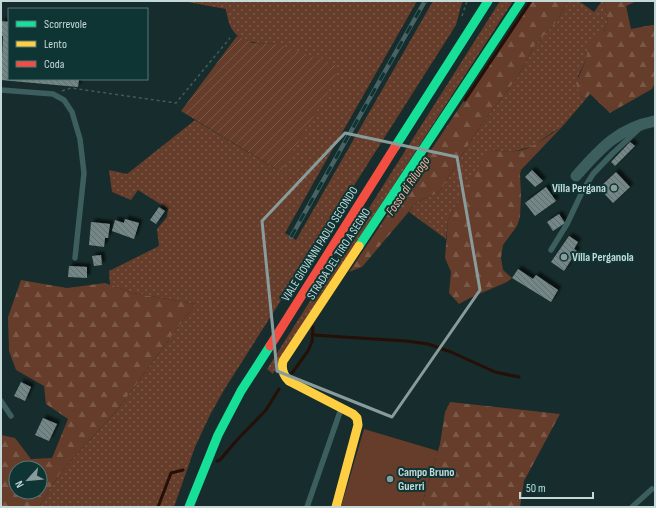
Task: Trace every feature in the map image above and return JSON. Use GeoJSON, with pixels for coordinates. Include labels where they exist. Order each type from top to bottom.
{"type":"FeatureCollection","features":[{"type":"Feature","properties":{"kind":"street","name":"VIALE GIOVANNI PAOLO SECONDO"},"geometry":{"type":"LineString","coordinates":[[189,507],[218,434],[241,391],[488,1]]}},
{"type":"Feature","properties":{"kind":"street","name":"STRADA DEL TIRO A SEGNO"},"geometry":{"type":"LineString","coordinates":[[336,507],[358,425],[356,418],[353,414],[342,407],[289,381],[285,377],[282,370],[283,361],[521,1]]}},
{"type":"Feature","properties":{"kind":"street"},"geometry":{"type":"LineString","coordinates":[[576,176],[593,157],[618,135],[627,130],[650,122]]}},
{"type":"Feature","properties":{"kind":"lane"},"geometry":{"type":"LineString","coordinates":[[1,90],[53,94],[64,100],[72,112],[80,139],[84,161],[83,189],[75,258]]}},
{"type":"Feature","properties":{"kind":"lane"},"geometry":{"type":"LineString","coordinates":[[551,250],[567,224],[583,190],[593,174],[613,152],[650,122]]}},
{"type":"Feature","properties":{"kind":"lane"},"geometry":{"type":"LineString","coordinates":[[1,401],[11,416]]}},
{"type":"Feature","properties":{"kind":"lane"},"geometry":{"type":"LineString","coordinates":[[307,507],[342,407]]}},
{"type":"Feature","properties":{"kind":"lane"},"geometry":{"type":"LineString","coordinates":[[632,507],[652,489]]}},
{"type":"Feature","properties":{"kind":"path"},"geometry":{"type":"LineString","coordinates":[[53,94],[71,88],[176,103],[230,38]]}},
{"type":"Feature","properties":{"kind":"highlighted area"},"geometry":{"type":"Polygon","coordinates":[[[345,133],[457,157],[480,290],[392,417],[277,371],[262,221],[345,133]]]}},
{"type":"Feature","properties":{"kind":"green space"},"geometry":{"type":"Polygon","coordinates":[[[182,1],[417,1],[285,233],[296,240],[433,1],[463,1],[456,25],[224,390],[195,447],[174,507],[39,507],[43,500],[48,500],[48,492],[60,473],[118,409],[195,304],[133,293],[110,285],[109,271],[159,246],[157,229],[167,217],[168,209],[138,190],[131,200],[112,192],[109,170],[127,174],[195,120],[281,172],[278,44],[258,43],[243,39],[237,35],[232,29],[228,20],[226,9],[182,1]]]}},
{"type":"Feature","properties":{"kind":"green space"},"geometry":{"type":"Polygon","coordinates":[[[500,1],[513,1],[277,365],[273,374],[267,369],[500,1]]]}},
{"type":"Feature","properties":{"kind":"green space"},"geometry":{"type":"Polygon","coordinates":[[[531,1],[568,1],[557,21],[534,46],[517,78],[481,125],[439,192],[417,202],[362,267],[349,272],[531,1]]]}},
{"type":"Feature","properties":{"kind":"green space"},"geometry":{"type":"Polygon","coordinates":[[[568,1],[579,1],[594,12],[602,1],[604,1],[608,21],[604,31],[587,53],[585,62],[578,76],[580,95],[585,100],[561,128],[551,133],[534,146],[511,152],[493,150],[470,183],[448,220],[446,239],[409,212],[417,202],[439,192],[481,125],[517,78],[534,46],[557,21],[568,1]]]}},
{"type":"Feature","properties":{"kind":"green space"},"geometry":{"type":"Polygon","coordinates":[[[604,1],[637,1],[626,6],[631,29],[655,25],[655,83],[652,89],[610,113],[590,94],[585,100],[580,95],[576,83],[585,62],[589,46],[604,31],[608,21],[604,1]]]}},
{"type":"Feature","properties":{"kind":"green space"},"geometry":{"type":"Polygon","coordinates":[[[237,36],[253,43],[278,44],[336,65],[335,80],[281,172],[181,111],[237,36]]]}},
{"type":"Feature","properties":{"kind":"green space"},"geometry":{"type":"Polygon","coordinates":[[[561,128],[521,170],[520,217],[517,226],[503,245],[501,258],[503,270],[512,278],[507,282],[459,304],[449,293],[451,272],[445,258],[448,220],[483,159],[493,150],[514,151],[529,148],[561,128]]]}},
{"type":"Feature","properties":{"kind":"green space"},"geometry":{"type":"Polygon","coordinates":[[[21,280],[67,288],[105,283],[133,293],[195,304],[118,409],[60,473],[48,492],[48,460],[8,460],[8,500],[43,500],[39,507],[1,507],[1,435],[15,438],[31,459],[52,458],[68,419],[46,404],[44,386],[16,370],[9,351],[8,317],[21,280]]]}},
{"type":"Feature","properties":{"kind":"green space"},"geometry":{"type":"Polygon","coordinates":[[[450,402],[560,414],[524,481],[520,507],[421,507],[440,444],[445,412],[450,402]]]}},
{"type":"Feature","properties":{"kind":"green space","name":"Campo Bruno Guerri"},"geometry":{"type":"Polygon","coordinates":[[[364,429],[438,451],[421,507],[341,507],[364,429]]]}},
{"type":"Feature","properties":{"kind":"building"},"geometry":{"type":"Polygon","coordinates":[[[1,21],[8,22],[8,80],[79,80],[78,87],[1,80],[3,36],[1,36],[1,21]]]}},
{"type":"Feature","properties":{"kind":"building"},"geometry":{"type":"Polygon","coordinates":[[[630,142],[635,146],[615,166],[611,162],[630,142]]]}},
{"type":"Feature","properties":{"kind":"building"},"geometry":{"type":"Polygon","coordinates":[[[532,170],[543,181],[535,187],[525,177],[532,170]]]}},
{"type":"Feature","properties":{"kind":"building","name":"Villa Pergana"},"geometry":{"type":"Polygon","coordinates":[[[616,172],[630,187],[613,203],[599,188],[616,172]]]}},
{"type":"Feature","properties":{"kind":"building"},"geometry":{"type":"Polygon","coordinates":[[[546,187],[556,201],[535,216],[525,203],[546,187]]]}},
{"type":"Feature","properties":{"kind":"building"},"geometry":{"type":"Polygon","coordinates":[[[159,207],[165,211],[156,224],[150,220],[159,207]]]}},
{"type":"Feature","properties":{"kind":"building"},"geometry":{"type":"Polygon","coordinates":[[[559,214],[565,223],[553,231],[547,222],[559,214]]]}},
{"type":"Feature","properties":{"kind":"building"},"geometry":{"type":"Polygon","coordinates":[[[125,219],[139,223],[134,239],[112,231],[115,220],[124,223],[125,219]]]}},
{"type":"Feature","properties":{"kind":"building"},"geometry":{"type":"Polygon","coordinates":[[[91,222],[110,224],[108,238],[105,238],[104,247],[89,245],[91,222]]]}},
{"type":"Feature","properties":{"kind":"building","name":"Villa Perganola"},"geometry":{"type":"Polygon","coordinates":[[[569,236],[578,242],[574,249],[577,251],[564,271],[551,262],[569,236]]]}},
{"type":"Feature","properties":{"kind":"building"},"geometry":{"type":"Polygon","coordinates":[[[101,255],[102,265],[94,266],[92,256],[101,255]]]}},
{"type":"Feature","properties":{"kind":"building"},"geometry":{"type":"Polygon","coordinates":[[[69,266],[87,267],[87,278],[68,277],[69,266]]]}},
{"type":"Feature","properties":{"kind":"building"},"geometry":{"type":"Polygon","coordinates":[[[518,269],[533,279],[536,275],[558,290],[551,302],[512,278],[518,269]]]}},
{"type":"Feature","properties":{"kind":"building"},"geometry":{"type":"Polygon","coordinates":[[[21,382],[31,387],[25,401],[14,396],[21,382]]]}},
{"type":"Feature","properties":{"kind":"building"},"geometry":{"type":"Polygon","coordinates":[[[43,418],[57,424],[49,441],[35,435],[43,418]]]}},
{"type":"Feature","properties":{"kind":"waterway","name":"Fosso di Riluogo"},"geometry":{"type":"LineString","coordinates":[[465,100],[531,1]]}},
{"type":"Feature","properties":{"kind":"waterway","name":"Fosso di Riluogo"},"geometry":{"type":"LineString","coordinates":[[292,373],[308,351],[312,342],[313,327]]}},
{"type":"Feature","properties":{"kind":"waterway"},"geometry":{"type":"LineString","coordinates":[[313,335],[406,341],[428,344],[451,352],[495,372],[519,377]]}},
{"type":"Feature","properties":{"kind":"waterway","name":"Fosso di Riluogo"},"geometry":{"type":"LineString","coordinates":[[217,461],[220,460],[266,410],[279,389]]}},
{"type":"Feature","properties":{"kind":"waterway","name":"Fosso di Riluogo"},"geometry":{"type":"LineString","coordinates":[[158,507],[171,473],[183,470]]}},
{"type":"Feature","properties":{"kind":"railway"},"geometry":{"type":"LineString","coordinates":[[291,237],[425,1]]}},
{"type":"Feature","properties":{"kind":"traffic: fast"},"geometry":{"type":"LineString","coordinates":[[395,147],[488,1]]}},
{"type":"Feature","properties":{"kind":"traffic: fast"},"geometry":{"type":"LineString","coordinates":[[359,246],[521,1]]}},
{"type":"Feature","properties":{"kind":"traffic: fast"},"geometry":{"type":"LineString","coordinates":[[189,507],[218,435],[241,391],[270,346]]}},
{"type":"Feature","properties":{"kind":"traffic: slow"},"geometry":{"type":"LineString","coordinates":[[336,507],[358,425],[357,418],[353,414],[289,381],[283,372],[282,364],[359,246]]}},
{"type":"Feature","properties":{"kind":"traffic: jam"},"geometry":{"type":"LineString","coordinates":[[270,346],[395,147]]}},
{"type":"Feature","properties":{"kind":"place","name":"Villa Pergana"},"geometry":{"type":"Point","coordinates":[614,188]}},
{"type":"Feature","properties":{"kind":"place","name":"Villa Perganola"},"geometry":{"type":"Point","coordinates":[564,257]}},
{"type":"Feature","properties":{"kind":"place","name":"Campo Bruno Guerri"},"geometry":{"type":"Point","coordinates":[390,479]}}]}
